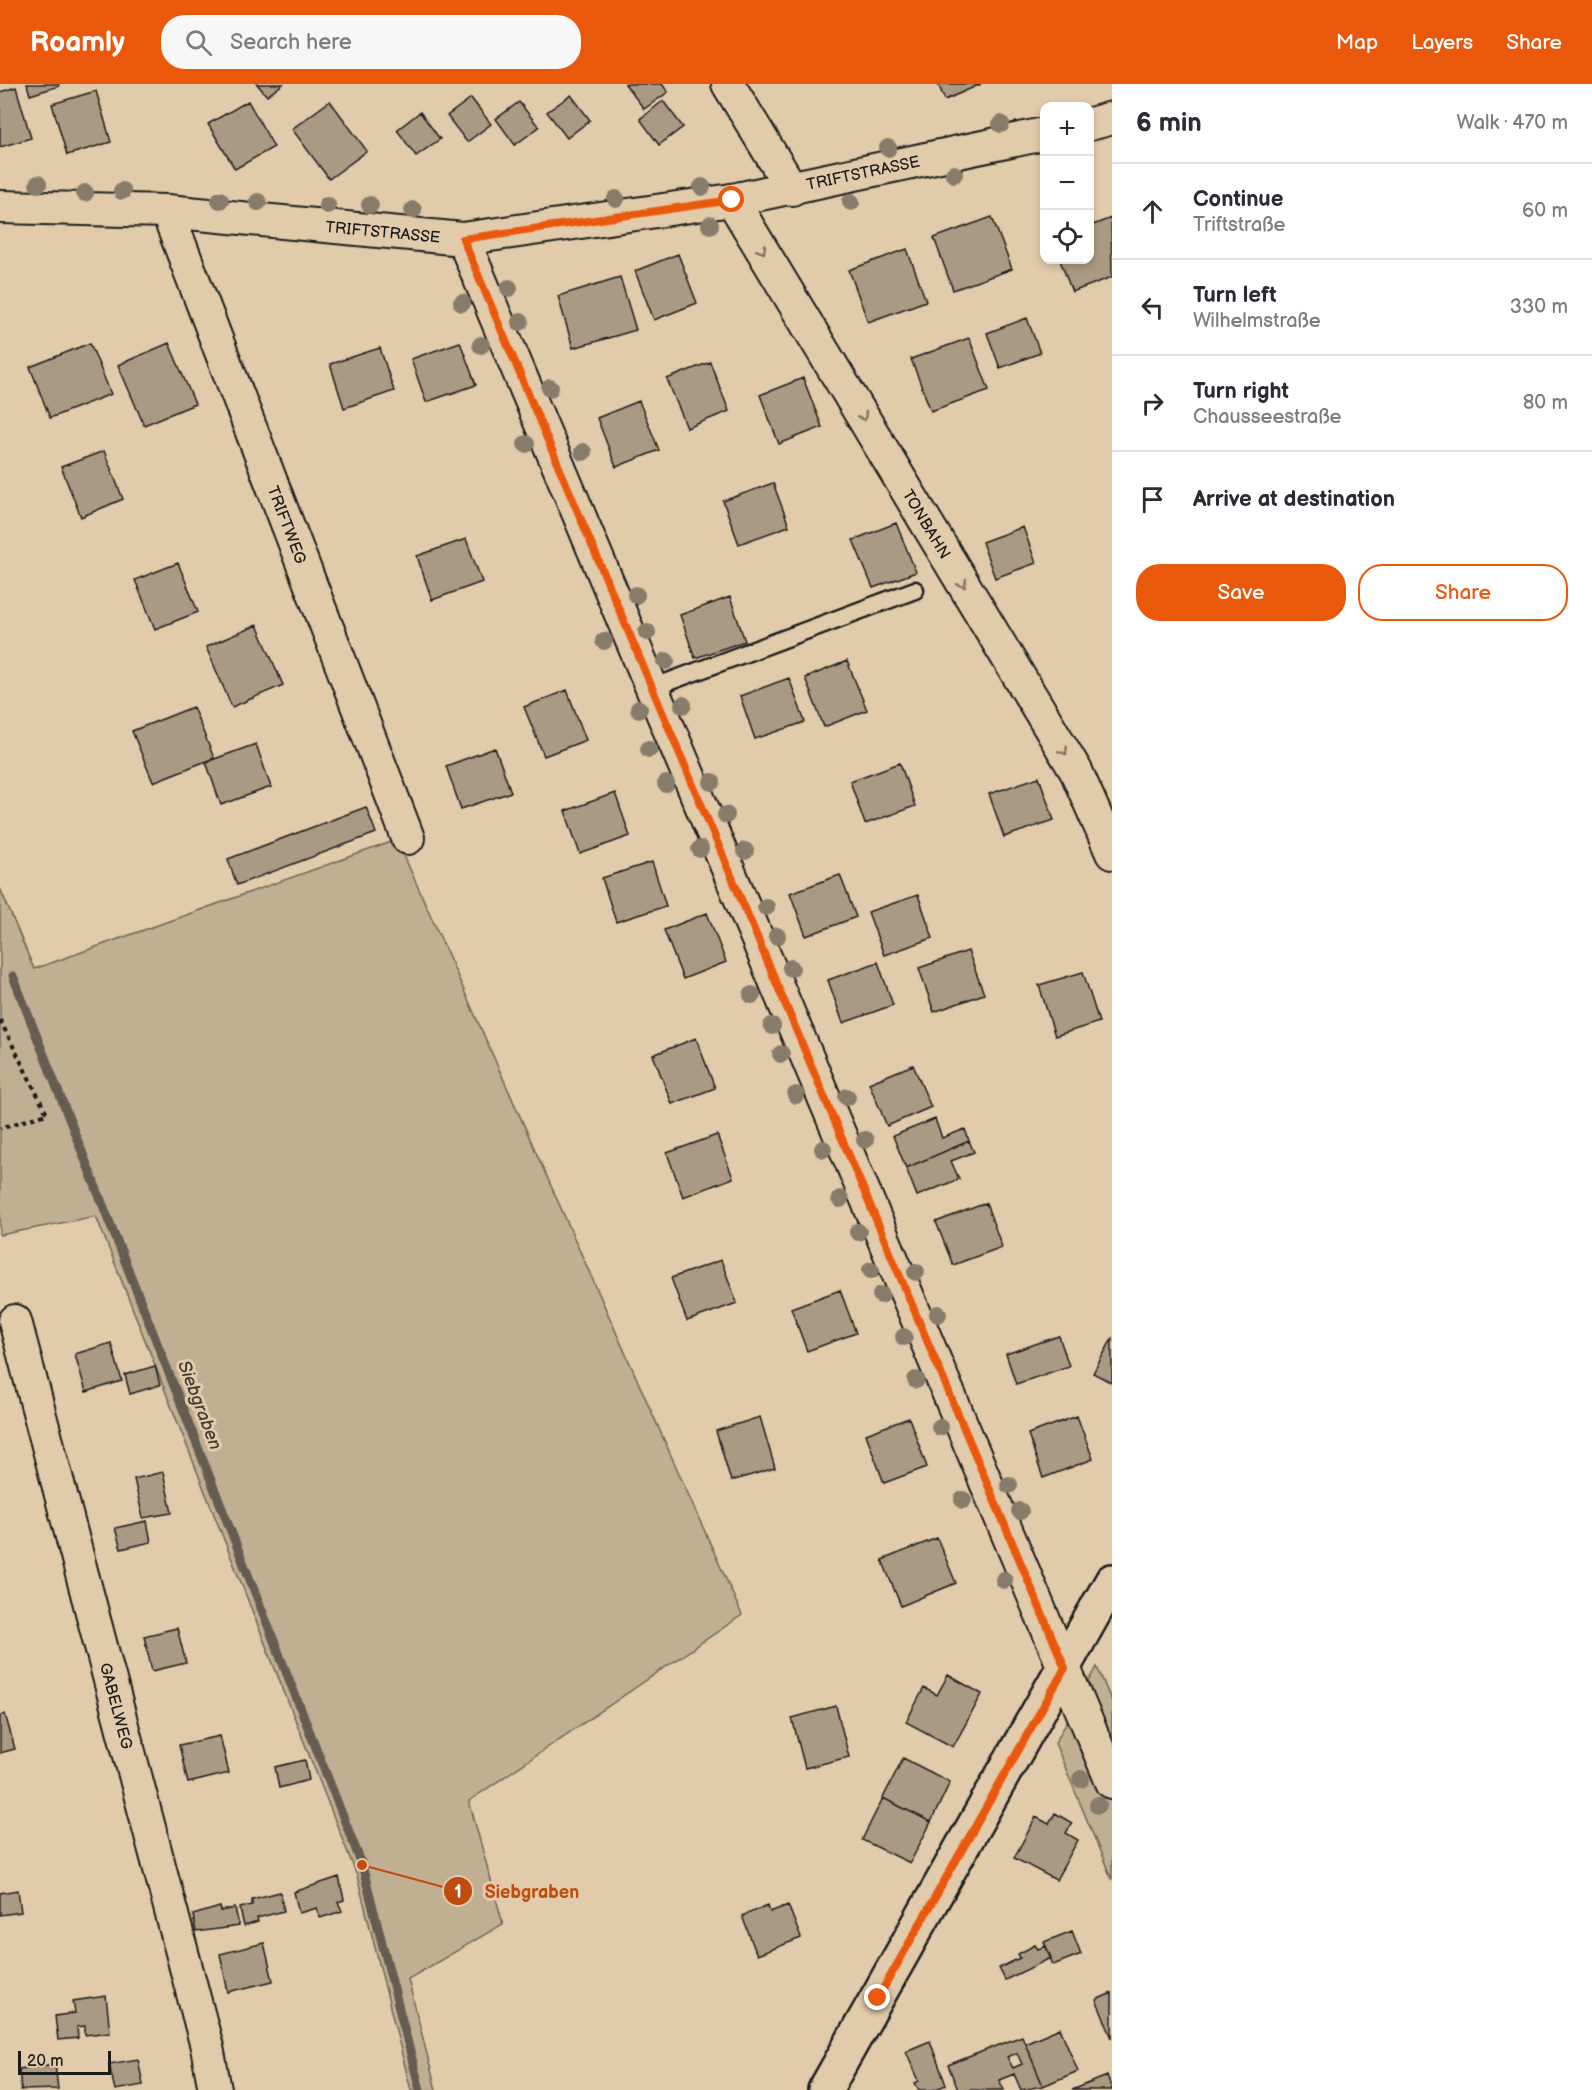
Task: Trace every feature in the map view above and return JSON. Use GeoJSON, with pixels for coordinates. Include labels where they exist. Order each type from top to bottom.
{"type":"FeatureCollection","features":[{"type":"Feature","properties":{"kind":"main road"},"geometry":{"type":"LineString","coordinates":[[825,2090],[1112,1581]]}},
{"type":"Feature","properties":{"kind":"street"},"geometry":{"type":"LineString","coordinates":[[728,84],[792,189]]}},
{"type":"Feature","properties":{"kind":"street"},"geometry":{"type":"LineString","coordinates":[[1094,123],[1112,118]]}},
{"type":"Feature","properties":{"kind":"street","name":"TRIFTSTRASSE"},"geometry":{"type":"LineString","coordinates":[[0,207],[167,211],[463,239],[732,200],[1040,135]]}},
{"type":"Feature","properties":{"kind":"street","name":"TONBAHN"},"geometry":{"type":"LineString","coordinates":[[732,200],[1076,771],[1112,853]]}},
{"type":"Feature","properties":{"kind":"street","name":"TRIFTWEG"},"geometry":{"type":"LineString","coordinates":[[167,211],[408,838]]}},
{"type":"Feature","properties":{"kind":"street"},"geometry":{"type":"LineString","coordinates":[[463,239],[1112,1782]]}},
{"type":"Feature","properties":{"kind":"street","name":"GABELWEG"},"geometry":{"type":"LineString","coordinates":[[15,1321],[207,2047],[215,2090]]}},
{"type":"Feature","properties":{"kind":"lane"},"geometry":{"type":"LineString","coordinates":[[652,688],[915,590]]}},
{"type":"Feature","properties":{"kind":"path"},"geometry":{"type":"LineString","coordinates":[[0,1020],[47,1114],[0,1128]]}},
{"type":"Feature","properties":{"kind":"shaded area"},"geometry":{"type":"Polygon","coordinates":[[[397,840],[742,1615],[469,1801],[503,1924],[408,1979],[436,2090],[411,2090],[357,1876],[96,1216],[0,1235],[0,888],[34,969],[397,840]]]}},
{"type":"Feature","properties":{"kind":"shaded area"},"geometry":{"type":"Polygon","coordinates":[[[1097,1667],[1112,1702],[1112,1880],[1055,1743],[1097,1667]]]}},
{"type":"Feature","properties":{"kind":"building"},"geometry":{"type":"Polygon","coordinates":[[[27,84],[58,84],[59,86],[30,95],[27,84]]]}},
{"type":"Feature","properties":{"kind":"building"},"geometry":{"type":"Polygon","coordinates":[[[257,84],[283,84],[267,96],[257,84]]]}},
{"type":"Feature","properties":{"kind":"building"},"geometry":{"type":"Polygon","coordinates":[[[625,84],[662,84],[668,92],[644,109],[625,84]]]}},
{"type":"Feature","properties":{"kind":"building"},"geometry":{"type":"Polygon","coordinates":[[[938,84],[981,84],[945,100],[938,84]]]}},
{"type":"Feature","properties":{"kind":"building"},"geometry":{"type":"Polygon","coordinates":[[[16,87],[31,138],[0,147],[0,92],[16,87]]]}},
{"type":"Feature","properties":{"kind":"building"},"geometry":{"type":"Polygon","coordinates":[[[96,91],[111,142],[67,155],[52,104],[96,91]]]}},
{"type":"Feature","properties":{"kind":"building"},"geometry":{"type":"Polygon","coordinates":[[[571,95],[590,120],[567,138],[547,112],[571,95]]]}},
{"type":"Feature","properties":{"kind":"building"},"geometry":{"type":"Polygon","coordinates":[[[471,98],[491,124],[467,142],[447,116],[471,98]]]}},
{"type":"Feature","properties":{"kind":"building"},"geometry":{"type":"Polygon","coordinates":[[[248,101],[274,147],[235,169],[208,124],[248,101]]]}},
{"type":"Feature","properties":{"kind":"building"},"geometry":{"type":"Polygon","coordinates":[[[330,101],[367,151],[329,179],[292,129],[330,101]]]}},
{"type":"Feature","properties":{"kind":"building"},"geometry":{"type":"Polygon","coordinates":[[[663,101],[683,127],[659,145],[640,119],[663,101]]]}},
{"type":"Feature","properties":{"kind":"building"},"geometry":{"type":"Polygon","coordinates":[[[519,102],[539,127],[515,145],[496,119],[519,102]]]}},
{"type":"Feature","properties":{"kind":"building"},"geometry":{"type":"Polygon","coordinates":[[[420,112],[440,139],[416,156],[397,130],[420,112]]]}},
{"type":"Feature","properties":{"kind":"building"},"geometry":{"type":"Polygon","coordinates":[[[992,217],[1012,269],[953,290],[934,238],[992,217]]]}},
{"type":"Feature","properties":{"kind":"building"},"geometry":{"type":"Polygon","coordinates":[[[1111,218],[1112,277],[1072,292],[1062,264],[1094,264],[1094,224],[1111,218]]]}},
{"type":"Feature","properties":{"kind":"building"},"geometry":{"type":"Polygon","coordinates":[[[907,249],[926,301],[868,322],[849,270],[907,249]]]}},
{"type":"Feature","properties":{"kind":"building"},"geometry":{"type":"Polygon","coordinates":[[[678,254],[697,303],[654,320],[635,271],[678,254]]]}},
{"type":"Feature","properties":{"kind":"building"},"geometry":{"type":"Polygon","coordinates":[[[620,277],[636,330],[573,348],[558,296],[620,277]]]}},
{"type":"Feature","properties":{"kind":"building"},"geometry":{"type":"Polygon","coordinates":[[[1027,318],[1040,353],[1000,368],[987,333],[1027,318]]]}},
{"type":"Feature","properties":{"kind":"building"},"geometry":{"type":"Polygon","coordinates":[[[969,338],[989,390],[931,411],[911,359],[969,338]]]}},
{"type":"Feature","properties":{"kind":"building"},"geometry":{"type":"Polygon","coordinates":[[[460,342],[476,385],[426,402],[411,359],[460,342]]]}},
{"type":"Feature","properties":{"kind":"building"},"geometry":{"type":"Polygon","coordinates":[[[90,343],[111,394],[50,418],[30,367],[90,343]]]}},
{"type":"Feature","properties":{"kind":"building"},"geometry":{"type":"Polygon","coordinates":[[[169,343],[195,404],[144,425],[118,365],[169,343]]]}},
{"type":"Feature","properties":{"kind":"building"},"geometry":{"type":"Polygon","coordinates":[[[380,348],[394,391],[344,408],[330,364],[380,348]]]}},
{"type":"Feature","properties":{"kind":"building"},"geometry":{"type":"Polygon","coordinates":[[[710,362],[729,411],[687,428],[667,379],[710,362]]]}},
{"type":"Feature","properties":{"kind":"building"},"geometry":{"type":"Polygon","coordinates":[[[803,378],[822,427],[779,444],[760,395],[803,378]]]}},
{"type":"Feature","properties":{"kind":"building"},"geometry":{"type":"Polygon","coordinates":[[[639,401],[659,450],[616,467],[597,418],[639,401]]]}},
{"type":"Feature","properties":{"kind":"building"},"geometry":{"type":"Polygon","coordinates":[[[104,451],[123,499],[81,517],[61,467],[104,451]]]}},
{"type":"Feature","properties":{"kind":"building"},"geometry":{"type":"Polygon","coordinates":[[[773,483],[789,526],[739,544],[723,501],[773,483]]]}},
{"type":"Feature","properties":{"kind":"building"},"geometry":{"type":"Polygon","coordinates":[[[896,523],[916,572],[873,588],[853,540],[896,523]]]}},
{"type":"Feature","properties":{"kind":"building"},"geometry":{"type":"Polygon","coordinates":[[[1023,527],[1036,563],[995,578],[982,542],[1023,527]]]}},
{"type":"Feature","properties":{"kind":"building"},"geometry":{"type":"Polygon","coordinates":[[[466,539],[482,582],[432,600],[417,556],[466,539]]]}},
{"type":"Feature","properties":{"kind":"building"},"geometry":{"type":"Polygon","coordinates":[[[178,563],[198,612],[155,629],[135,580],[178,563]]]}},
{"type":"Feature","properties":{"kind":"building"},"geometry":{"type":"Polygon","coordinates":[[[730,597],[745,641],[695,658],[680,615],[730,597]]]}},
{"type":"Feature","properties":{"kind":"building"},"geometry":{"type":"Polygon","coordinates":[[[257,625],[283,685],[232,707],[206,647],[257,625]]]}},
{"type":"Feature","properties":{"kind":"building"},"geometry":{"type":"Polygon","coordinates":[[[847,661],[867,710],[824,727],[805,678],[847,661]]]}},
{"type":"Feature","properties":{"kind":"building"},"geometry":{"type":"Polygon","coordinates":[[[789,678],[805,722],[755,739],[740,696],[789,678]]]}},
{"type":"Feature","properties":{"kind":"building"},"geometry":{"type":"Polygon","coordinates":[[[567,690],[586,740],[544,756],[524,707],[567,690]]]}},
{"type":"Feature","properties":{"kind":"building"},"geometry":{"type":"Polygon","coordinates":[[[193,707],[214,758],[153,782],[132,731],[193,707]]]}},
{"type":"Feature","properties":{"kind":"building"},"geometry":{"type":"Polygon","coordinates":[[[256,744],[271,787],[221,805],[206,762],[256,744]]]}},
{"type":"Feature","properties":{"kind":"building"},"geometry":{"type":"Polygon","coordinates":[[[495,748],[511,792],[461,809],[446,766],[495,748]]]}},
{"type":"Feature","properties":{"kind":"building"},"geometry":{"type":"Polygon","coordinates":[[[900,763],[915,806],[865,824],[850,781],[900,763]]]}},
{"type":"Feature","properties":{"kind":"building"},"geometry":{"type":"Polygon","coordinates":[[[1039,777],[1054,820],[1004,837],[989,794],[1039,777]]]}},
{"type":"Feature","properties":{"kind":"building"},"geometry":{"type":"Polygon","coordinates":[[[615,793],[630,836],[580,854],[565,811],[615,793]]]}},
{"type":"Feature","properties":{"kind":"building"},"geometry":{"type":"Polygon","coordinates":[[[366,807],[376,833],[237,885],[228,859],[366,807]]]}},
{"type":"Feature","properties":{"kind":"building"},"geometry":{"type":"Polygon","coordinates":[[[652,862],[666,906],[616,922],[602,878],[652,862]]]}},
{"type":"Feature","properties":{"kind":"building"},"geometry":{"type":"Polygon","coordinates":[[[840,875],[856,917],[806,936],[790,893],[840,875]]]}},
{"type":"Feature","properties":{"kind":"building"},"geometry":{"type":"Polygon","coordinates":[[[918,895],[933,938],[884,955],[868,912],[918,895]]]}},
{"type":"Feature","properties":{"kind":"building"},"geometry":{"type":"Polygon","coordinates":[[[707,913],[726,962],[683,979],[664,930],[707,913]]]}},
{"type":"Feature","properties":{"kind":"building"},"geometry":{"type":"Polygon","coordinates":[[[968,951],[984,994],[934,1012],[919,968],[968,951]]]}},
{"type":"Feature","properties":{"kind":"building"},"geometry":{"type":"Polygon","coordinates":[[[878,962],[893,1005],[843,1023],[828,980],[878,962]]]}},
{"type":"Feature","properties":{"kind":"building"},"geometry":{"type":"Polygon","coordinates":[[[1083,972],[1099,1022],[1055,1036],[1039,985],[1083,972]]]}},
{"type":"Feature","properties":{"kind":"building"},"geometry":{"type":"Polygon","coordinates":[[[696,1038],[715,1088],[672,1104],[653,1055],[696,1038]]]}},
{"type":"Feature","properties":{"kind":"building"},"geometry":{"type":"Polygon","coordinates":[[[913,1065],[931,1107],[887,1126],[869,1083],[913,1065]]]}},
{"type":"Feature","properties":{"kind":"building"},"geometry":{"type":"Polygon","coordinates":[[[935,1119],[942,1138],[965,1129],[969,1141],[906,1168],[893,1136],[935,1119]]]}},
{"type":"Feature","properties":{"kind":"building"},"geometry":{"type":"Polygon","coordinates":[[[717,1135],[733,1178],[683,1197],[667,1153],[717,1135]]]}},
{"type":"Feature","properties":{"kind":"building"},"geometry":{"type":"Polygon","coordinates":[[[969,1141],[974,1152],[951,1161],[959,1179],[917,1196],[906,1168],[969,1141]]]}},
{"type":"Feature","properties":{"kind":"building"},"geometry":{"type":"Polygon","coordinates":[[[986,1203],[1002,1247],[953,1265],[936,1222],[986,1203]]]}},
{"type":"Feature","properties":{"kind":"building"},"geometry":{"type":"Polygon","coordinates":[[[721,1260],[737,1303],[687,1321],[671,1278],[721,1260]]]}},
{"type":"Feature","properties":{"kind":"building"},"geometry":{"type":"Polygon","coordinates":[[[840,1290],[856,1333],[807,1351],[791,1308],[840,1290]]]}},
{"type":"Feature","properties":{"kind":"building"},"geometry":{"type":"Polygon","coordinates":[[[1059,1336],[1069,1366],[1016,1384],[1006,1354],[1059,1336]]]}},
{"type":"Feature","properties":{"kind":"building"},"geometry":{"type":"Polygon","coordinates":[[[1112,1339],[1112,1383],[1093,1373],[1112,1339]]]}},
{"type":"Feature","properties":{"kind":"building"},"geometry":{"type":"Polygon","coordinates":[[[111,1343],[122,1381],[86,1392],[75,1354],[111,1343]]]}},
{"type":"Feature","properties":{"kind":"building"},"geometry":{"type":"Polygon","coordinates":[[[155,1366],[160,1385],[130,1394],[125,1375],[155,1366]]]}},
{"type":"Feature","properties":{"kind":"building"},"geometry":{"type":"Polygon","coordinates":[[[1077,1416],[1093,1459],[1043,1478],[1028,1434],[1077,1416]]]}},
{"type":"Feature","properties":{"kind":"building"},"geometry":{"type":"Polygon","coordinates":[[[760,1417],[775,1468],[731,1481],[716,1431],[760,1417]]]}},
{"type":"Feature","properties":{"kind":"building"},"geometry":{"type":"Polygon","coordinates":[[[909,1418],[927,1467],[884,1483],[866,1434],[909,1418]]]}},
{"type":"Feature","properties":{"kind":"building"},"geometry":{"type":"Polygon","coordinates":[[[163,1472],[172,1513],[143,1518],[134,1479],[163,1472]]]}},
{"type":"Feature","properties":{"kind":"building"},"geometry":{"type":"Polygon","coordinates":[[[147,1521],[151,1542],[121,1549],[115,1528],[147,1521]]]}},
{"type":"Feature","properties":{"kind":"building"},"geometry":{"type":"Polygon","coordinates":[[[937,1538],[956,1583],[901,1606],[882,1560],[937,1538]]]}},
{"type":"Feature","properties":{"kind":"building"},"geometry":{"type":"Polygon","coordinates":[[[177,1628],[186,1663],[152,1671],[144,1636],[177,1628]]]}},
{"type":"Feature","properties":{"kind":"building"},"geometry":{"type":"Polygon","coordinates":[[[948,1675],[982,1694],[953,1747],[906,1722],[924,1688],[937,1695],[948,1675]]]}},
{"type":"Feature","properties":{"kind":"building"},"geometry":{"type":"Polygon","coordinates":[[[836,1706],[849,1757],[805,1768],[792,1718],[836,1706]]]}},
{"type":"Feature","properties":{"kind":"building"},"geometry":{"type":"Polygon","coordinates":[[[5,1714],[15,1749],[0,1753],[0,1715],[5,1714]]]}},
{"type":"Feature","properties":{"kind":"building"},"geometry":{"type":"Polygon","coordinates":[[[220,1736],[229,1773],[188,1783],[179,1745],[220,1736]]]}},
{"type":"Feature","properties":{"kind":"building"},"geometry":{"type":"Polygon","coordinates":[[[903,1758],[950,1782],[931,1822],[883,1798],[903,1758]]]}},
{"type":"Feature","properties":{"kind":"building"},"geometry":{"type":"Polygon","coordinates":[[[305,1760],[309,1780],[279,1788],[275,1767],[305,1760]]]}},
{"type":"Feature","properties":{"kind":"building"},"geometry":{"type":"Polygon","coordinates":[[[883,1798],[931,1822],[910,1863],[862,1840],[883,1798]]]}},
{"type":"Feature","properties":{"kind":"building"},"geometry":{"type":"Polygon","coordinates":[[[1055,1813],[1072,1823],[1066,1833],[1078,1840],[1056,1880],[1014,1858],[1036,1817],[1049,1824],[1055,1813]]]}},
{"type":"Feature","properties":{"kind":"building"},"geometry":{"type":"Polygon","coordinates":[[[339,1877],[344,1900],[338,1902],[342,1911],[320,1918],[317,1908],[299,1913],[294,1892],[339,1877]]]}},
{"type":"Feature","properties":{"kind":"building"},"geometry":{"type":"Polygon","coordinates":[[[18,1890],[21,1912],[0,1915],[0,1893],[18,1890]]]}},
{"type":"Feature","properties":{"kind":"building"},"geometry":{"type":"Polygon","coordinates":[[[280,1892],[284,1911],[257,1918],[258,1922],[244,1926],[240,1908],[252,1905],[252,1899],[280,1892]]]}},
{"type":"Feature","properties":{"kind":"building"},"geometry":{"type":"Polygon","coordinates":[[[768,1905],[770,1912],[788,1905],[801,1938],[757,1955],[742,1916],[768,1905]]]}},
{"type":"Feature","properties":{"kind":"building"},"geometry":{"type":"Polygon","coordinates":[[[220,1907],[221,1911],[235,1908],[239,1926],[196,1932],[193,1915],[220,1907]]]}},
{"type":"Feature","properties":{"kind":"building"},"geometry":{"type":"Polygon","coordinates":[[[1072,1931],[1081,1954],[1053,1965],[1044,1942],[1072,1931]]]}},
{"type":"Feature","properties":{"kind":"building"},"geometry":{"type":"Polygon","coordinates":[[[264,1943],[273,1981],[228,1992],[220,1954],[264,1943]]]}},
{"type":"Feature","properties":{"kind":"building"},"geometry":{"type":"Polygon","coordinates":[[[1035,1945],[1038,1949],[1046,1946],[1051,1958],[1005,1980],[999,1968],[1020,1958],[1018,1954],[1035,1945]]]}},
{"type":"Feature","properties":{"kind":"building"},"geometry":{"type":"Polygon","coordinates":[[[1112,1993],[1112,2038],[1096,2000],[1112,1993]]]}},
{"type":"Feature","properties":{"kind":"building"},"geometry":{"type":"Polygon","coordinates":[[[106,1996],[110,2032],[85,2035],[85,2026],[77,2027],[78,2038],[58,2040],[55,2016],[75,2013],[73,2001],[106,1996]]]}},
{"type":"Feature","properties":{"kind":"building"},"geometry":{"type":"Polygon","coordinates":[[[1060,2028],[1078,2071],[1043,2086],[1025,2043],[1060,2028]]]}},
{"type":"Feature","properties":{"kind":"building"},"geometry":{"type":"Polygon","coordinates":[[[1022,2036],[1043,2086],[1021,2090],[1014,2074],[999,2080],[1004,2090],[958,2090],[948,2065],[1022,2036]],[[1017,2053],[1007,2057],[1013,2068],[1022,2064],[1017,2053]]]}},
{"type":"Feature","properties":{"kind":"building"},"geometry":{"type":"Polygon","coordinates":[[[930,2041],[946,2085],[933,2090],[919,2090],[915,2083],[919,2081],[906,2051],[930,2041]]]}},
{"type":"Feature","properties":{"kind":"building"},"geometry":{"type":"Polygon","coordinates":[[[138,2059],[143,2085],[115,2090],[109,2064],[138,2059]]]}},
{"type":"Feature","properties":{"kind":"building"},"geometry":{"type":"Polygon","coordinates":[[[55,2064],[58,2089],[21,2090],[19,2069],[55,2064]]]}},
{"type":"Feature","properties":{"kind":"building"},"geometry":{"type":"Polygon","coordinates":[[[1107,2076],[1112,2090],[1072,2090],[1107,2076]]]}},
{"type":"Feature","properties":{"kind":"waterway","name":"Siebgraben"},"geometry":{"type":"LineString","coordinates":[[13,976],[362,1865],[420,2090]]}},
{"type":"Feature","properties":{"kind":"place","name":"Siebgraben"},"geometry":{"type":"Point","coordinates":[362,1865]}},
{"type":"Feature","properties":{"kind":"route"},"geometry":{"type":"LineString","coordinates":[[732,200],[463,239],[1065,1668],[878,1998]]}}]}
